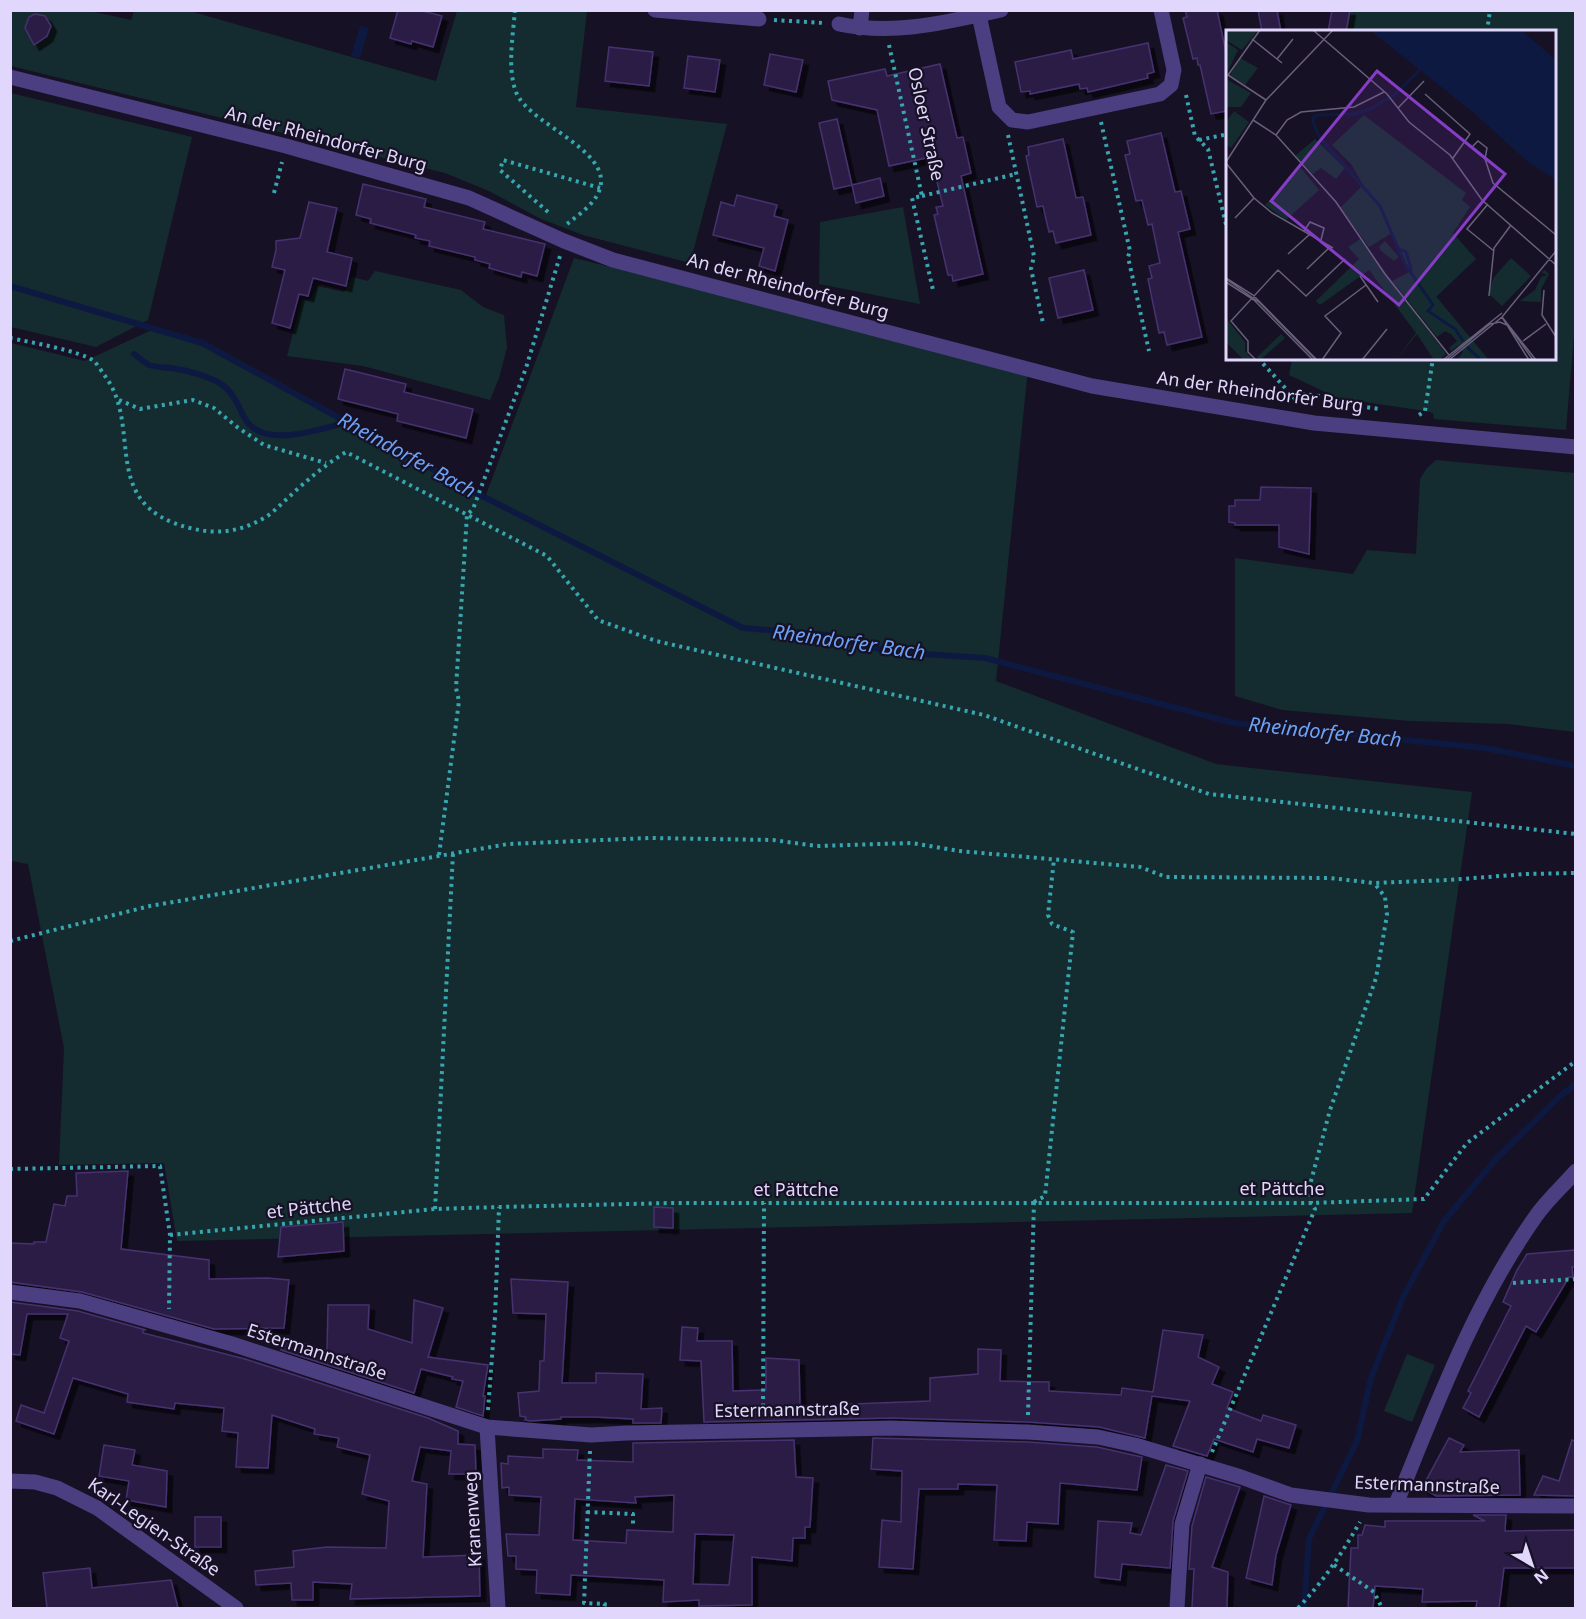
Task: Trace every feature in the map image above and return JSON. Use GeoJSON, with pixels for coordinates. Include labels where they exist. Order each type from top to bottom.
{"type":"FeatureCollection","features":[{"type":"Feature","properties":{"kind":"street"},"geometry":{"type":"LineString","coordinates":[[655,10],[759,19]]}},
{"type":"Feature","properties":{"kind":"street"},"geometry":{"type":"LineString","coordinates":[[860,28],[862,10]]}},
{"type":"Feature","properties":{"kind":"street"},"geometry":{"type":"LineString","coordinates":[[839,24],[886,30],[935,24],[1001,10]]}},
{"type":"Feature","properties":{"kind":"street"},"geometry":{"type":"LineString","coordinates":[[978,15],[999,107],[1012,120],[1029,122],[1160,94],[1171,85],[1174,70],[1161,10]]}},
{"type":"Feature","properties":{"kind":"street","name":"An der Rheindorfer Burg"},"geometry":{"type":"LineString","coordinates":[[10,78],[286,146],[469,198],[564,234],[613,260],[1092,386],[1314,423],[1575,447]]}},
{"type":"Feature","properties":{"kind":"street"},"geometry":{"type":"LineString","coordinates":[[1396,1504],[1456,1358],[1494,1284],[1537,1215],[1575,1172]]}},
{"type":"Feature","properties":{"kind":"street","name":"Estermannstraße"},"geometry":{"type":"LineString","coordinates":[[10,1292],[80,1301],[169,1328],[243,1347],[487,1427],[591,1435],[627,1432],[891,1428],[1028,1432],[1098,1437],[1200,1464],[1291,1495],[1361,1504],[1575,1506]]}},
{"type":"Feature","properties":{"kind":"street","name":"Kranenweg"},"geometry":{"type":"LineString","coordinates":[[487,1427],[498,1608]]}},
{"type":"Feature","properties":{"kind":"street"},"geometry":{"type":"LineString","coordinates":[[1177,1608],[1182,1524],[1200,1464]]}},
{"type":"Feature","properties":{"kind":"street","name":"Karl-Legien-Straße"},"geometry":{"type":"LineString","coordinates":[[10,1481],[35,1482],[57,1488],[98,1508],[236,1608]]}},
{"type":"Feature","properties":{"kind":"path"},"geometry":{"type":"LineString","coordinates":[[439,855],[459,701],[456,688],[467,515],[472,509],[484,480],[526,368],[564,234],[594,200],[600,188],[599,169],[587,153],[529,111],[516,93],[512,66],[515,10]]}},
{"type":"Feature","properties":{"kind":"path"},"geometry":{"type":"LineString","coordinates":[[1487,30],[1490,10]]}},
{"type":"Feature","properties":{"kind":"path"},"geometry":{"type":"LineString","coordinates":[[759,19],[839,24]]}},
{"type":"Feature","properties":{"kind":"path","name":"Osloer Straße"},"geometry":{"type":"LineString","coordinates":[[886,30],[922,196],[912,198],[933,290]]}},
{"type":"Feature","properties":{"kind":"path"},"geometry":{"type":"LineString","coordinates":[[1174,70],[1184,86],[1195,136],[1208,149],[1226,229]]}},
{"type":"Feature","properties":{"kind":"path"},"geometry":{"type":"LineString","coordinates":[[1097,107],[1130,250],[1128,257],[1149,351]]}},
{"type":"Feature","properties":{"kind":"path"},"geometry":{"type":"LineString","coordinates":[[1012,120],[1008,132],[1034,256],[1031,269],[1043,323]]}},
{"type":"Feature","properties":{"kind":"path"},"geometry":{"type":"LineString","coordinates":[[1199,140],[1226,134]]}},
{"type":"Feature","properties":{"kind":"path"},"geometry":{"type":"LineString","coordinates":[[274,193],[286,146]]}},
{"type":"Feature","properties":{"kind":"path"},"geometry":{"type":"LineString","coordinates":[[564,234],[500,170],[503,160],[600,188]]}},
{"type":"Feature","properties":{"kind":"path"},"geometry":{"type":"LineString","coordinates":[[922,196],[1016,174]]}},
{"type":"Feature","properties":{"kind":"path"},"geometry":{"type":"LineString","coordinates":[[10,338],[73,353],[94,361],[108,380],[118,400],[128,470],[137,494],[154,511],[174,524],[211,531],[233,532],[266,517],[327,464],[346,452],[547,556],[598,620],[656,641],[984,715],[1209,794],[1575,834]]}},
{"type":"Feature","properties":{"kind":"path"},"geometry":{"type":"LineString","coordinates":[[1260,360],[1314,423]]}},
{"type":"Feature","properties":{"kind":"path"},"geometry":{"type":"LineString","coordinates":[[1409,413],[1420,415],[1425,411],[1433,360]]}},
{"type":"Feature","properties":{"kind":"path"},"geometry":{"type":"LineString","coordinates":[[1296,400],[1304,394],[1319,396],[1332,402],[1387,410]]}},
{"type":"Feature","properties":{"kind":"path"},"geometry":{"type":"LineString","coordinates":[[118,400],[140,409],[193,400],[214,408],[264,445],[327,464]]}},
{"type":"Feature","properties":{"kind":"path"},"geometry":{"type":"LineString","coordinates":[[10,941],[150,906],[508,844],[649,838],[773,840],[817,846],[912,843],[959,851],[1140,867],[1166,876],[1330,878],[1374,883],[1575,873]]}},
{"type":"Feature","properties":{"kind":"path"},"geometry":{"type":"LineString","coordinates":[[435,1209],[453,853]]}},
{"type":"Feature","properties":{"kind":"path"},"geometry":{"type":"LineString","coordinates":[[1028,1432],[1034,1202],[1045,1196],[1073,932],[1052,924],[1047,915],[1054,859]]}},
{"type":"Feature","properties":{"kind":"path"},"geometry":{"type":"LineString","coordinates":[[1200,1464],[1211,1456],[1315,1209],[1311,1203],[1310,1185],[1330,1110],[1376,978],[1387,915],[1385,897],[1374,883]]}},
{"type":"Feature","properties":{"kind":"path","name":"et Pättche"},"geometry":{"type":"LineString","coordinates":[[170,1235],[435,1209],[499,1207],[764,1203],[1311,1203],[1424,1199],[1467,1143],[1575,1061]]}},
{"type":"Feature","properties":{"kind":"path"},"geometry":{"type":"LineString","coordinates":[[10,1169],[160,1166],[170,1235],[169,1328]]}},
{"type":"Feature","properties":{"kind":"path"},"geometry":{"type":"LineString","coordinates":[[763,1430],[764,1203]]}},
{"type":"Feature","properties":{"kind":"path"},"geometry":{"type":"LineString","coordinates":[[487,1427],[495,1317],[499,1207]]}},
{"type":"Feature","properties":{"kind":"path"},"geometry":{"type":"LineString","coordinates":[[1494,1284],[1575,1279]]}},
{"type":"Feature","properties":{"kind":"path"},"geometry":{"type":"LineString","coordinates":[[591,1435],[584,1603],[605,1604],[604,1608]]}},
{"type":"Feature","properties":{"kind":"path"},"geometry":{"type":"LineString","coordinates":[[1298,1608],[1334,1565],[1361,1504]]}},
{"type":"Feature","properties":{"kind":"path"},"geometry":{"type":"LineString","coordinates":[[587,1512],[633,1514],[633,1528]]}},
{"type":"Feature","properties":{"kind":"path"},"geometry":{"type":"LineString","coordinates":[[1334,1565],[1374,1592],[1382,1608]]}},
{"type":"Feature","properties":{"kind":"green space"},"geometry":{"type":"Polygon","coordinates":[[[186,10],[436,81],[457,11],[587,11],[576,107],[727,124],[690,263],[583,235],[541,219],[489,191],[445,173],[11,66],[11,11],[90,11],[131,20],[134,11],[186,10]]]}},
{"type":"Feature","properties":{"kind":"green space"},"geometry":{"type":"Polygon","coordinates":[[[1350,11],[1575,11],[1576,313],[1566,430],[1434,419],[1433,413],[1425,411],[1338,398],[1289,375],[1292,360],[1556,360],[1556,30],[1347,30],[1350,11]]]}},
{"type":"Feature","properties":{"kind":"green space"},"geometry":{"type":"Polygon","coordinates":[[[11,93],[192,137],[148,320],[96,347],[11,327],[11,93]]]}},
{"type":"Feature","properties":{"kind":"green space"},"geometry":{"type":"Polygon","coordinates":[[[903,207],[920,304],[819,284],[820,222],[903,207]]]}},
{"type":"Feature","properties":{"kind":"green space"},"geometry":{"type":"Polygon","coordinates":[[[574,258],[1028,369],[996,681],[1216,764],[1472,792],[1412,1213],[177,1241],[164,1163],[59,1165],[64,1048],[28,864],[11,861],[11,343],[85,361],[156,328],[203,340],[486,495],[574,258]]]}},
{"type":"Feature","properties":{"kind":"green space"},"geometry":{"type":"Polygon","coordinates":[[[375,271],[461,290],[483,307],[504,315],[507,348],[490,400],[363,366],[287,356],[302,299],[310,300],[317,286],[344,292],[352,277],[368,281],[375,271]]]}},
{"type":"Feature","properties":{"kind":"green space"},"geometry":{"type":"Polygon","coordinates":[[[1436,460],[1575,473],[1575,732],[1508,724],[1410,721],[1282,710],[1235,696],[1235,558],[1353,574],[1367,550],[1416,554],[1420,479],[1436,460]]]}},
{"type":"Feature","properties":{"kind":"green space"},"geometry":{"type":"Polygon","coordinates":[[[1407,1354],[1435,1365],[1412,1422],[1384,1411],[1407,1354]]]}},
{"type":"Feature","properties":{"kind":"water"},"geometry":{"type":"Polygon","coordinates":[[[360,26],[369,28],[360,58],[351,56],[360,26]]]}},
{"type":"Feature","properties":{"kind":"building"},"geometry":{"type":"Polygon","coordinates":[[[398,10],[419,10],[442,16],[433,47],[390,38],[398,10]]]}},
{"type":"Feature","properties":{"kind":"building"},"geometry":{"type":"Polygon","coordinates":[[[1185,10],[1217,10],[1226,52],[1226,111],[1211,114],[1200,65],[1198,65],[1197,58],[1193,59],[1183,18],[1187,17],[1185,10]]]}},
{"type":"Feature","properties":{"kind":"building"},"geometry":{"type":"Polygon","coordinates":[[[1258,10],[1277,10],[1281,30],[1262,30],[1258,10]]]}},
{"type":"Feature","properties":{"kind":"building"},"geometry":{"type":"Polygon","coordinates":[[[1332,10],[1350,10],[1346,30],[1328,30],[1332,10]]]}},
{"type":"Feature","properties":{"kind":"building"},"geometry":{"type":"Polygon","coordinates":[[[35,14],[45,16],[51,26],[47,36],[34,45],[25,28],[29,17],[35,14]]]}},
{"type":"Feature","properties":{"kind":"building"},"geometry":{"type":"Polygon","coordinates":[[[1148,43],[1154,72],[1147,74],[1148,78],[1088,92],[1087,88],[1080,89],[1079,84],[1030,94],[1030,91],[1021,92],[1015,62],[1071,50],[1073,59],[1148,43]]]}},
{"type":"Feature","properties":{"kind":"building"},"geometry":{"type":"Polygon","coordinates":[[[609,47],[653,52],[649,86],[605,81],[609,47]]]}},
{"type":"Feature","properties":{"kind":"building"},"geometry":{"type":"Polygon","coordinates":[[[770,54],[803,60],[796,92],[764,85],[770,54]]]}},
{"type":"Feature","properties":{"kind":"building"},"geometry":{"type":"Polygon","coordinates":[[[688,56],[720,60],[715,92],[684,88],[688,56]]]}},
{"type":"Feature","properties":{"kind":"building"},"geometry":{"type":"Polygon","coordinates":[[[940,64],[957,138],[963,137],[971,173],[961,176],[983,274],[953,281],[952,275],[948,275],[934,215],[938,214],[936,207],[943,206],[931,157],[889,166],[877,110],[832,100],[828,81],[885,69],[887,76],[940,64]]]}},
{"type":"Feature","properties":{"kind":"building"},"geometry":{"type":"Polygon","coordinates":[[[837,119],[852,185],[834,189],[819,123],[837,119]]]}},
{"type":"Feature","properties":{"kind":"building"},"geometry":{"type":"Polygon","coordinates":[[[1161,133],[1175,192],[1181,191],[1190,229],[1178,232],[1202,337],[1167,345],[1164,332],[1159,333],[1148,279],[1152,278],[1149,266],[1160,263],[1152,224],[1148,225],[1142,200],[1136,201],[1125,155],[1130,154],[1127,141],[1161,133]]]}},
{"type":"Feature","properties":{"kind":"building"},"geometry":{"type":"Polygon","coordinates":[[[1063,139],[1076,198],[1083,197],[1091,235],[1056,243],[1053,231],[1049,232],[1043,206],[1037,207],[1026,156],[1029,155],[1028,147],[1063,139]]]}},
{"type":"Feature","properties":{"kind":"building"},"geometry":{"type":"Polygon","coordinates":[[[880,178],[884,196],[856,203],[852,185],[880,178]]]}},
{"type":"Feature","properties":{"kind":"building"},"geometry":{"type":"Polygon","coordinates":[[[363,184],[426,199],[424,207],[485,222],[483,229],[545,244],[537,276],[522,272],[521,277],[489,268],[490,264],[475,260],[475,257],[429,246],[430,241],[415,238],[416,235],[370,223],[371,219],[356,215],[363,184]]]}},
{"type":"Feature","properties":{"kind":"building"},"geometry":{"type":"Polygon","coordinates":[[[737,195],[777,205],[774,216],[788,220],[775,271],[759,266],[764,248],[713,235],[721,202],[734,206],[737,195]]]}},
{"type":"Feature","properties":{"kind":"building"},"geometry":{"type":"Polygon","coordinates":[[[309,202],[337,208],[327,252],[352,258],[346,286],[313,278],[308,296],[299,294],[290,328],[272,323],[285,270],[272,267],[276,241],[300,238],[309,202]]]}},
{"type":"Feature","properties":{"kind":"building"},"geometry":{"type":"Polygon","coordinates":[[[1084,270],[1093,310],[1058,318],[1049,278],[1084,270]]]}},
{"type":"Feature","properties":{"kind":"building"},"geometry":{"type":"Polygon","coordinates":[[[345,369],[406,384],[404,392],[473,409],[466,438],[397,421],[398,414],[338,399],[345,369]]]}},
{"type":"Feature","properties":{"kind":"building"},"geometry":{"type":"Polygon","coordinates":[[[1261,487],[1311,488],[1309,554],[1279,547],[1279,525],[1235,525],[1229,522],[1229,506],[1235,506],[1235,500],[1260,500],[1261,487]]]}},
{"type":"Feature","properties":{"kind":"building"},"geometry":{"type":"Polygon","coordinates":[[[128,1171],[121,1249],[209,1260],[209,1279],[289,1280],[284,1328],[214,1329],[82,1292],[10,1282],[10,1243],[46,1242],[54,1204],[65,1206],[67,1196],[77,1196],[76,1173],[128,1171]]]}},
{"type":"Feature","properties":{"kind":"building"},"geometry":{"type":"Polygon","coordinates":[[[654,1207],[673,1208],[673,1228],[654,1227],[654,1207]]]}},
{"type":"Feature","properties":{"kind":"building"},"geometry":{"type":"Polygon","coordinates":[[[343,1222],[344,1251],[278,1257],[281,1227],[343,1222]]]}},
{"type":"Feature","properties":{"kind":"building"},"geometry":{"type":"Polygon","coordinates":[[[1575,1250],[1573,1277],[1569,1277],[1536,1332],[1526,1326],[1479,1417],[1463,1408],[1471,1393],[1468,1391],[1511,1306],[1503,1302],[1527,1254],[1575,1250]]]}},
{"type":"Feature","properties":{"kind":"building"},"geometry":{"type":"Polygon","coordinates":[[[511,1279],[568,1282],[562,1383],[596,1383],[596,1373],[643,1374],[641,1409],[662,1408],[661,1423],[633,1423],[633,1419],[595,1417],[561,1417],[561,1419],[531,1421],[520,1416],[518,1393],[539,1391],[540,1361],[544,1361],[546,1314],[513,1313],[511,1279]]]}},
{"type":"Feature","properties":{"kind":"building"},"geometry":{"type":"Polygon","coordinates":[[[414,1300],[443,1308],[428,1357],[488,1365],[483,1396],[485,1396],[483,1416],[456,1407],[463,1381],[452,1379],[453,1377],[421,1369],[414,1393],[281,1350],[284,1337],[327,1351],[328,1305],[369,1305],[368,1329],[412,1343],[414,1300]]]}},
{"type":"Feature","properties":{"kind":"building"},"geometry":{"type":"Polygon","coordinates":[[[10,1302],[78,1311],[146,1330],[143,1330],[143,1333],[245,1359],[428,1418],[458,1431],[458,1444],[475,1445],[476,1474],[449,1474],[451,1451],[420,1447],[412,1481],[427,1484],[423,1557],[479,1555],[480,1596],[350,1599],[352,1584],[313,1582],[313,1600],[292,1600],[291,1583],[256,1585],[255,1571],[294,1567],[293,1551],[327,1547],[386,1548],[389,1501],[362,1494],[370,1455],[337,1447],[339,1438],[314,1434],[315,1429],[272,1415],[268,1468],[236,1467],[238,1433],[222,1431],[224,1408],[175,1403],[174,1409],[127,1402],[128,1394],[73,1378],[54,1434],[16,1421],[21,1405],[44,1413],[69,1341],[60,1338],[68,1314],[27,1314],[20,1355],[10,1354],[10,1302]]]}},
{"type":"Feature","properties":{"kind":"building"},"geometry":{"type":"Polygon","coordinates":[[[682,1327],[698,1328],[697,1341],[732,1341],[733,1391],[766,1390],[766,1358],[799,1360],[800,1406],[930,1401],[930,1378],[978,1374],[978,1349],[1001,1350],[1000,1381],[1049,1382],[1049,1391],[1121,1395],[1122,1388],[1153,1392],[1163,1330],[1203,1335],[1198,1357],[1219,1367],[1212,1384],[1233,1392],[1227,1408],[1261,1421],[1263,1415],[1296,1425],[1289,1448],[1257,1439],[1253,1452],[1214,1439],[1207,1456],[1173,1446],[1190,1401],[1152,1396],[1145,1438],[1099,1427],[1028,1422],[891,1418],[704,1422],[701,1361],[680,1360],[682,1327]]]}},
{"type":"Feature","properties":{"kind":"building"},"geometry":{"type":"Polygon","coordinates":[[[873,1438],[1028,1442],[1097,1447],[1142,1457],[1137,1490],[1060,1483],[1058,1524],[1027,1522],[1026,1541],[994,1540],[997,1485],[958,1484],[958,1489],[919,1489],[913,1569],[879,1567],[882,1520],[901,1522],[902,1471],[871,1469],[873,1438]]]}},
{"type":"Feature","properties":{"kind":"building"},"geometry":{"type":"Polygon","coordinates":[[[1449,1438],[1464,1445],[1460,1452],[1519,1450],[1520,1495],[1436,1496],[1422,1488],[1449,1438]]]}},
{"type":"Feature","properties":{"kind":"building"},"geometry":{"type":"Polygon","coordinates":[[[794,1440],[796,1477],[813,1478],[810,1527],[805,1527],[805,1538],[793,1538],[792,1561],[752,1557],[752,1605],[699,1606],[699,1600],[663,1602],[664,1580],[571,1575],[570,1595],[536,1593],[537,1570],[516,1569],[516,1556],[508,1556],[506,1534],[539,1535],[541,1497],[509,1495],[509,1487],[502,1488],[501,1463],[508,1464],[508,1456],[543,1458],[543,1449],[578,1450],[577,1460],[633,1462],[633,1443],[794,1440]],[[674,1495],[635,1497],[636,1503],[575,1499],[573,1540],[626,1543],[627,1530],[673,1532],[674,1495]],[[695,1534],[693,1584],[729,1585],[734,1535],[695,1534]]]}},
{"type":"Feature","properties":{"kind":"building"},"geometry":{"type":"Polygon","coordinates":[[[1572,1440],[1575,1441],[1575,1496],[1534,1495],[1543,1476],[1559,1481],[1572,1440]]]}},
{"type":"Feature","properties":{"kind":"building"},"geometry":{"type":"Polygon","coordinates":[[[104,1445],[135,1450],[132,1465],[167,1471],[166,1507],[126,1500],[129,1481],[99,1476],[104,1445]]]}},
{"type":"Feature","properties":{"kind":"building"},"geometry":{"type":"Polygon","coordinates":[[[1166,1465],[1188,1471],[1173,1521],[1170,1568],[1122,1564],[1120,1580],[1095,1577],[1098,1521],[1132,1523],[1130,1533],[1141,1535],[1166,1465]]]}},
{"type":"Feature","properties":{"kind":"building"},"geometry":{"type":"Polygon","coordinates":[[[1206,1477],[1240,1487],[1212,1567],[1228,1572],[1227,1608],[1192,1608],[1194,1569],[1189,1569],[1192,1526],[1206,1477]]]}},
{"type":"Feature","properties":{"kind":"building"},"geometry":{"type":"Polygon","coordinates":[[[1264,1496],[1291,1505],[1276,1555],[1272,1585],[1246,1578],[1264,1496]]]}},
{"type":"Feature","properties":{"kind":"building"},"geometry":{"type":"Polygon","coordinates":[[[1473,1515],[1506,1515],[1505,1531],[1575,1530],[1575,1568],[1504,1568],[1499,1608],[1476,1608],[1477,1601],[1422,1602],[1423,1589],[1375,1586],[1373,1608],[1348,1608],[1351,1548],[1358,1548],[1358,1535],[1362,1535],[1365,1525],[1385,1527],[1385,1521],[1485,1521],[1473,1515]]]}},
{"type":"Feature","properties":{"kind":"building"},"geometry":{"type":"Polygon","coordinates":[[[195,1517],[221,1517],[221,1547],[195,1547],[195,1517]]]}},
{"type":"Feature","properties":{"kind":"building"},"geometry":{"type":"Polygon","coordinates":[[[90,1568],[92,1588],[171,1580],[178,1608],[47,1608],[43,1573],[90,1568]]]}},
{"type":"Feature","properties":{"kind":"waterway","name":"Rheindorfer Bach"},"geometry":{"type":"LineString","coordinates":[[10,286],[202,343],[480,495],[743,628],[827,635],[890,652],[985,658],[1234,723],[1485,748],[1576,766]]}},
{"type":"Feature","properties":{"kind":"waterway"},"geometry":{"type":"LineString","coordinates":[[134,354],[149,365],[192,372],[222,384],[252,427],[263,433],[291,435],[347,422]]}},
{"type":"Feature","properties":{"kind":"waterway","name":"Rheindorfer Bach"},"geometry":{"type":"LineString","coordinates":[[1304,1608],[1309,1539],[1357,1441],[1371,1378],[1403,1297],[1444,1221],[1496,1159],[1559,1097],[1576,1084]]}}]}
